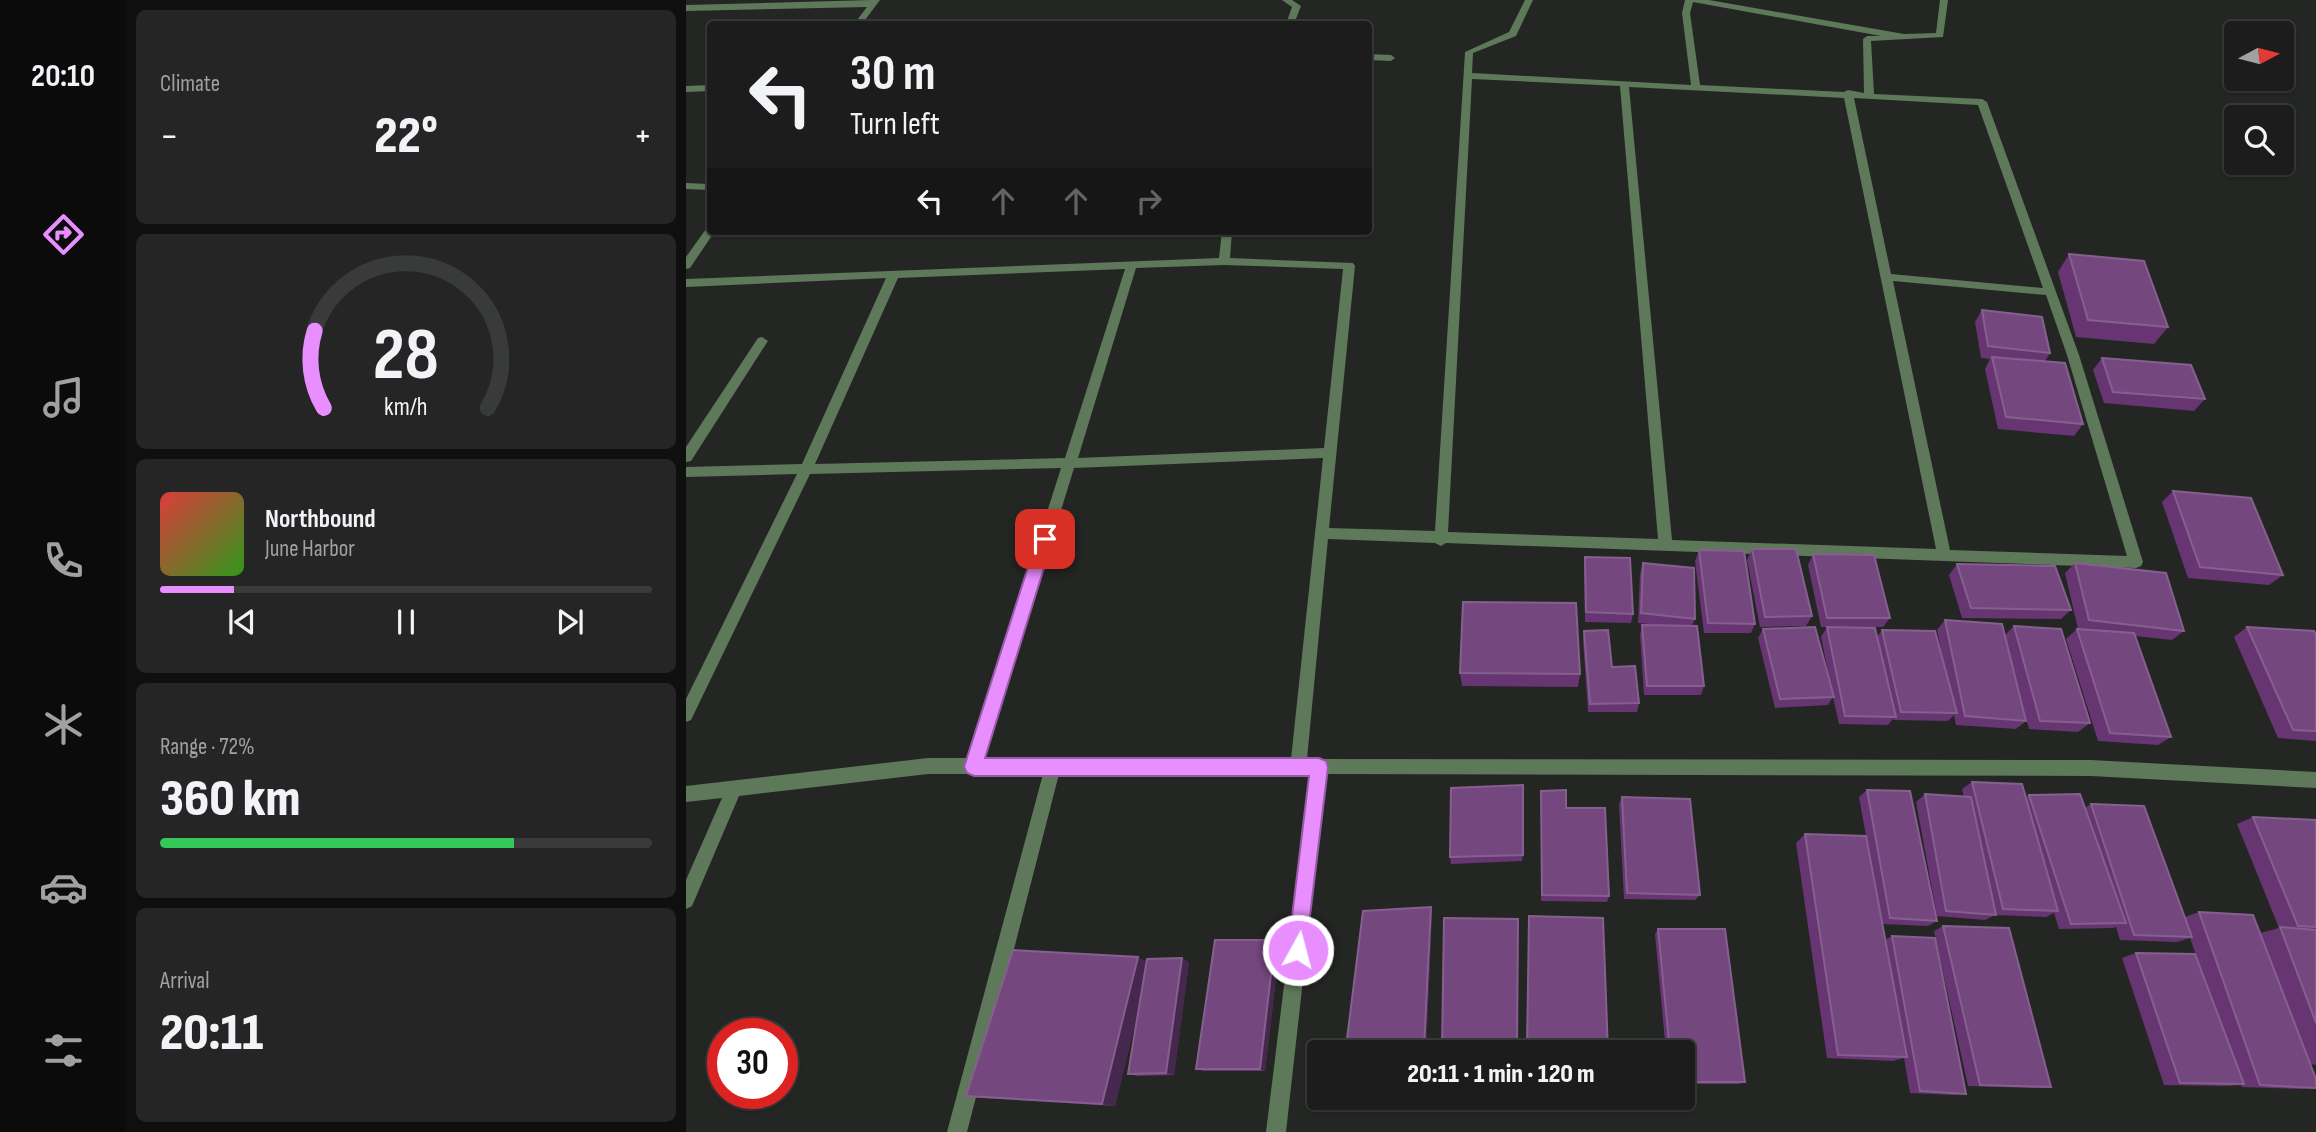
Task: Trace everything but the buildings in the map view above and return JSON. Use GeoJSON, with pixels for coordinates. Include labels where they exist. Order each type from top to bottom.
{"type":"FeatureCollection","features":[{"type":"Feature","properties":{"kind":"street"},"geometry":{"type":"LineString","coordinates":[[1286,0],[1297,6],[1291,21]]}},
{"type":"Feature","properties":{"kind":"street"},"geometry":{"type":"LineString","coordinates":[[1441,540],[1469,52],[1513,34],[1529,0]]}},
{"type":"Feature","properties":{"kind":"street"},"geometry":{"type":"LineString","coordinates":[[1689,0],[1686,13],[1696,86]]}},
{"type":"Feature","properties":{"kind":"street"},"geometry":{"type":"LineString","coordinates":[[1695,0],[1904,37]]}},
{"type":"Feature","properties":{"kind":"street"},"geometry":{"type":"LineString","coordinates":[[1869,94],[1867,39],[1940,35],[1944,0]]}},
{"type":"Feature","properties":{"kind":"street"},"geometry":{"type":"LineString","coordinates":[[686,8],[875,2]]}},
{"type":"Feature","properties":{"kind":"street"},"geometry":{"type":"LineString","coordinates":[[860,21],[875,2]]}},
{"type":"Feature","properties":{"kind":"street"},"geometry":{"type":"LineString","coordinates":[[1372,57],[1391,58]]}},
{"type":"Feature","properties":{"kind":"street"},"geometry":{"type":"LineString","coordinates":[[1321,533],[1441,540],[2136,562],[2050,292],[1982,102],[1468,75]]}},
{"type":"Feature","properties":{"kind":"street"},"geometry":{"type":"LineString","coordinates":[[1623,83],[1666,547]]}},
{"type":"Feature","properties":{"kind":"street"},"geometry":{"type":"LineString","coordinates":[[686,89],[707,88]]}},
{"type":"Feature","properties":{"kind":"street"},"geometry":{"type":"LineString","coordinates":[[1847,93],[1944,555]]}},
{"type":"Feature","properties":{"kind":"street"},"geometry":{"type":"LineString","coordinates":[[686,186],[707,187]]}},
{"type":"Feature","properties":{"kind":"street"},"geometry":{"type":"LineString","coordinates":[[686,265],[707,235]]}},
{"type":"Feature","properties":{"kind":"street"},"geometry":{"type":"LineString","coordinates":[[1224,261],[1227,235]]}},
{"type":"Feature","properties":{"kind":"street"},"geometry":{"type":"LineString","coordinates":[[686,283],[1224,261],[1349,266],[1298,767]]}},
{"type":"Feature","properties":{"kind":"street"},"geometry":{"type":"LineString","coordinates":[[974,767],[1132,264]]}},
{"type":"Feature","properties":{"kind":"street"},"geometry":{"type":"LineString","coordinates":[[686,715],[806,469],[894,274]]}},
{"type":"Feature","properties":{"kind":"street"},"geometry":{"type":"LineString","coordinates":[[1886,277],[2050,292]]}},
{"type":"Feature","properties":{"kind":"street"},"geometry":{"type":"LineString","coordinates":[[686,457],[762,341]]}},
{"type":"Feature","properties":{"kind":"street"},"geometry":{"type":"LineString","coordinates":[[686,472],[1069,463],[1329,453]]}},
{"type":"Feature","properties":{"kind":"street"},"geometry":{"type":"LineString","coordinates":[[686,794],[928,766],[2091,768],[2316,780]]}},
{"type":"Feature","properties":{"kind":"street"},"geometry":{"type":"LineString","coordinates":[[957,1132],[1053,766]]}},
{"type":"Feature","properties":{"kind":"street"},"geometry":{"type":"LineString","coordinates":[[1276,1132],[1319,767]]}},
{"type":"Feature","properties":{"kind":"street"},"geometry":{"type":"LineString","coordinates":[[686,900],[734,788]]}},
{"type":"Feature","properties":{"kind":"route"},"geometry":{"type":"LineString","coordinates":[[1045,539],[974,767],[1319,767],[1298,950]]}}]}
